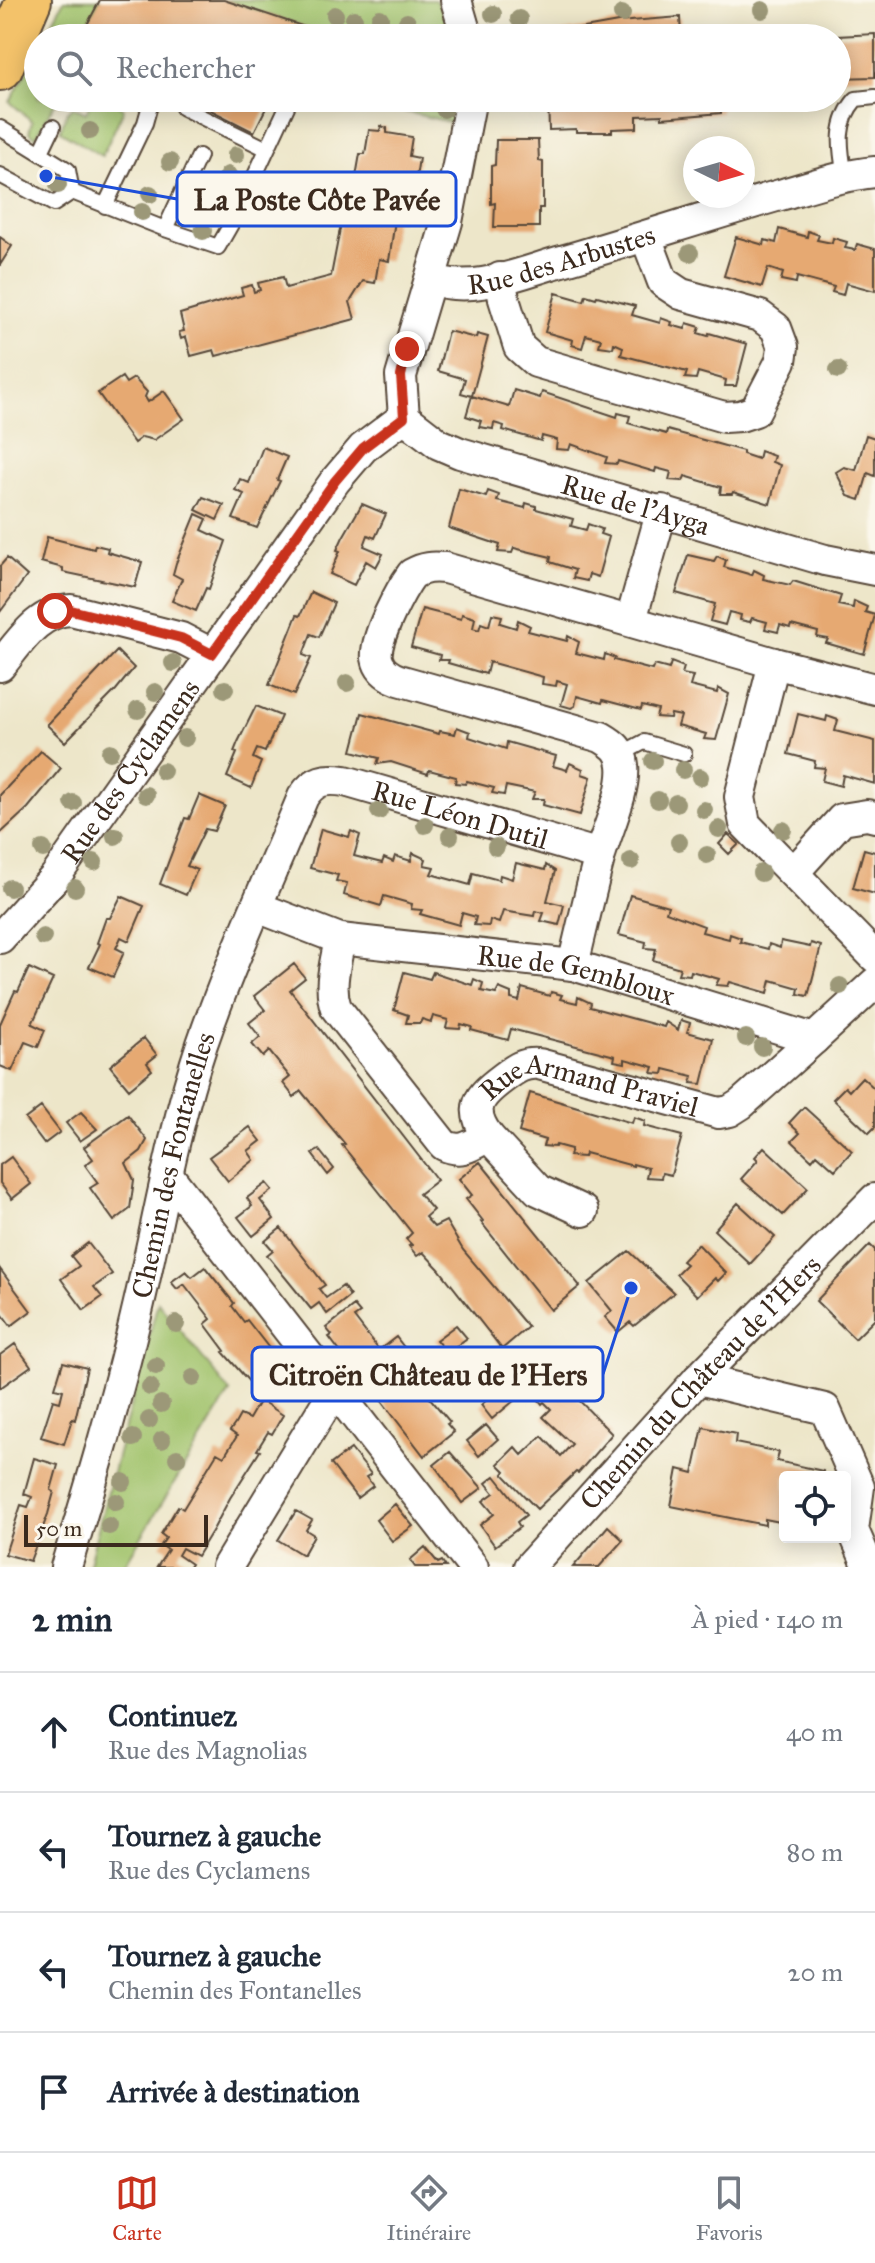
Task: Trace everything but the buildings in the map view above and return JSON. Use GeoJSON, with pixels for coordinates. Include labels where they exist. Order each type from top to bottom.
{"type":"FeatureCollection","features":[{"type":"Feature","properties":{"kind":"main road"},"geometry":{"type":"LineString","coordinates":[[0,68],[29,0]]}},
{"type":"Feature","properties":{"kind":"street"},"geometry":{"type":"LineString","coordinates":[[456,0],[463,24]]}},
{"type":"Feature","properties":{"kind":"street"},"geometry":{"type":"LineString","coordinates":[[404,417],[401,376],[447,222],[468,112]]}},
{"type":"Feature","properties":{"kind":"street","name":"Rue des Arbustes"},"geometry":{"type":"LineString","coordinates":[[431,279],[443,284],[466,285],[500,278],[845,177],[875,172]]}},
{"type":"Feature","properties":{"kind":"street"},"geometry":{"type":"LineString","coordinates":[[500,278],[519,347],[536,362],[724,417],[755,411],[781,361],[783,347],[776,328],[760,316],[681,294],[663,282],[646,237]]}},
{"type":"Feature","properties":{"kind":"street","name":"Rue de l'Ayga"},"geometry":{"type":"LineString","coordinates":[[404,417],[439,444],[460,453],[825,560],[872,562]]}},
{"type":"Feature","properties":{"kind":"street","name":"Rue des Cyclamens"},"geometry":{"type":"LineString","coordinates":[[1,935],[55,877],[335,481],[363,448],[404,417]]}},
{"type":"Feature","properties":{"kind":"street"},"geometry":{"type":"LineString","coordinates":[[631,620],[662,510]]}},
{"type":"Feature","properties":{"kind":"street"},"geometry":{"type":"LineString","coordinates":[[573,965],[622,782],[624,767],[621,754],[601,737],[386,674],[377,660],[380,638],[407,582],[420,569],[445,568],[875,689]]}},
{"type":"Feature","properties":{"kind":"street"},"geometry":{"type":"LineString","coordinates":[[0,666],[40,620],[55,611],[71,610],[181,638],[212,654]]}},
{"type":"Feature","properties":{"kind":"street"},"geometry":{"type":"LineString","coordinates":[[774,663],[740,797],[745,824],[875,957]]}},
{"type":"Feature","properties":{"kind":"street","name":"Rue Léon Dutil"},"geometry":{"type":"LineString","coordinates":[[320,781],[345,781],[600,855]]}},
{"type":"Feature","properties":{"kind":"street","name":"Chemin des Fontanelles"},"geometry":{"type":"LineString","coordinates":[[66,1567],[105,1438],[137,1314],[167,1174],[202,1045],[303,797],[310,786],[320,781]]}},
{"type":"Feature","properties":{"kind":"street"},"geometry":{"type":"LineString","coordinates":[[794,872],[842,819],[867,815],[875,817]]}},
{"type":"Feature","properties":{"kind":"street","name":"Rue de Gembloux"},"geometry":{"type":"LineString","coordinates":[[257,907],[340,939],[573,965],[814,1039]]}},
{"type":"Feature","properties":{"kind":"street"},"geometry":{"type":"LineString","coordinates":[[340,939],[332,997],[342,1017],[444,1145],[452,1150],[462,1150],[488,1136],[538,1190],[583,1211]]}},
{"type":"Feature","properties":{"kind":"street"},"geometry":{"type":"LineString","coordinates":[[814,1039],[875,983]]}},
{"type":"Feature","properties":{"kind":"street","name":"Rue Armand Praviel"},"geometry":{"type":"LineString","coordinates":[[488,1136],[479,1125],[478,1102],[485,1091],[523,1065],[539,1064],[719,1113],[741,1104],[814,1039]]}},
{"type":"Feature","properties":{"kind":"street"},"geometry":{"type":"LineString","coordinates":[[167,1174],[473,1567]]}},
{"type":"Feature","properties":{"kind":"street","name":"Chemin du Château de l'Hers"},"geometry":{"type":"LineString","coordinates":[[529,1567],[698,1379],[875,1199]]}},
{"type":"Feature","properties":{"kind":"street"},"geometry":{"type":"LineString","coordinates":[[698,1379],[825,1409],[859,1487],[853,1530],[869,1567]]}},
{"type":"Feature","properties":{"kind":"street"},"geometry":{"type":"LineString","coordinates":[[227,1567],[334,1391]]}},
{"type":"Feature","properties":{"kind":"lane"},"geometry":{"type":"LineString","coordinates":[[851,104],[856,99],[875,97]]}},
{"type":"Feature","properties":{"kind":"lane"},"geometry":{"type":"LineString","coordinates":[[105,206],[148,112]]}},
{"type":"Feature","properties":{"kind":"lane"},"geometry":{"type":"LineString","coordinates":[[191,112],[267,149]]}},
{"type":"Feature","properties":{"kind":"lane"},"geometry":{"type":"LineString","coordinates":[[72,192],[218,247],[238,212],[284,112]]}},
{"type":"Feature","properties":{"kind":"lane"},"geometry":{"type":"LineString","coordinates":[[845,112],[839,129],[845,177]]}},
{"type":"Feature","properties":{"kind":"lane"},"geometry":{"type":"LineString","coordinates":[[41,152],[53,127]]}},
{"type":"Feature","properties":{"kind":"lane"},"geometry":{"type":"LineString","coordinates":[[0,128],[68,170],[72,192]]}},
{"type":"Feature","properties":{"kind":"lane"},"geometry":{"type":"LineString","coordinates":[[165,229],[199,156]]}},
{"type":"Feature","properties":{"kind":"lane"},"geometry":{"type":"LineString","coordinates":[[0,175],[54,204],[72,192]]}},
{"type":"Feature","properties":{"kind":"lane"},"geometry":{"type":"LineString","coordinates":[[621,754],[644,742],[684,754]]}},
{"type":"Feature","properties":{"kind":"green space"},"geometry":{"type":"Polygon","coordinates":[[[64,0],[100,0],[87,24],[51,24],[64,0]]]}},
{"type":"Feature","properties":{"kind":"green space"},"geometry":{"type":"Polygon","coordinates":[[[224,0],[435,0],[453,24],[295,24],[224,0]]]}},
{"type":"Feature","properties":{"kind":"green space"},"geometry":{"type":"Polygon","coordinates":[[[24,76],[24,112],[50,112],[36,137],[29,132],[32,121],[10,102],[24,76]]]}},
{"type":"Feature","properties":{"kind":"green space"},"geometry":{"type":"Polygon","coordinates":[[[67,112],[123,112],[102,156],[60,131],[67,112]]]}},
{"type":"Feature","properties":{"kind":"green space"},"geometry":{"type":"Polygon","coordinates":[[[406,112],[468,112],[466,126],[406,112]]]}},
{"type":"Feature","properties":{"kind":"green space"},"geometry":{"type":"Polygon","coordinates":[[[158,1302],[230,1392],[123,1567],[88,1567],[158,1302]]]}},
{"type":"Feature","properties":{"kind":"place","name":"La Poste Côte Pavée"},"geometry":{"type":"Point","coordinates":[46,176]}},
{"type":"Feature","properties":{"kind":"place","name":"Citroën Château de l'Hers"},"geometry":{"type":"Point","coordinates":[631,1288]}},
{"type":"Feature","properties":{"kind":"route"},"geometry":{"type":"LineString","coordinates":[[55,611],[71,610],[181,638],[198,644],[212,654],[335,481],[363,448],[404,417],[401,376],[407,349]]}}]}
